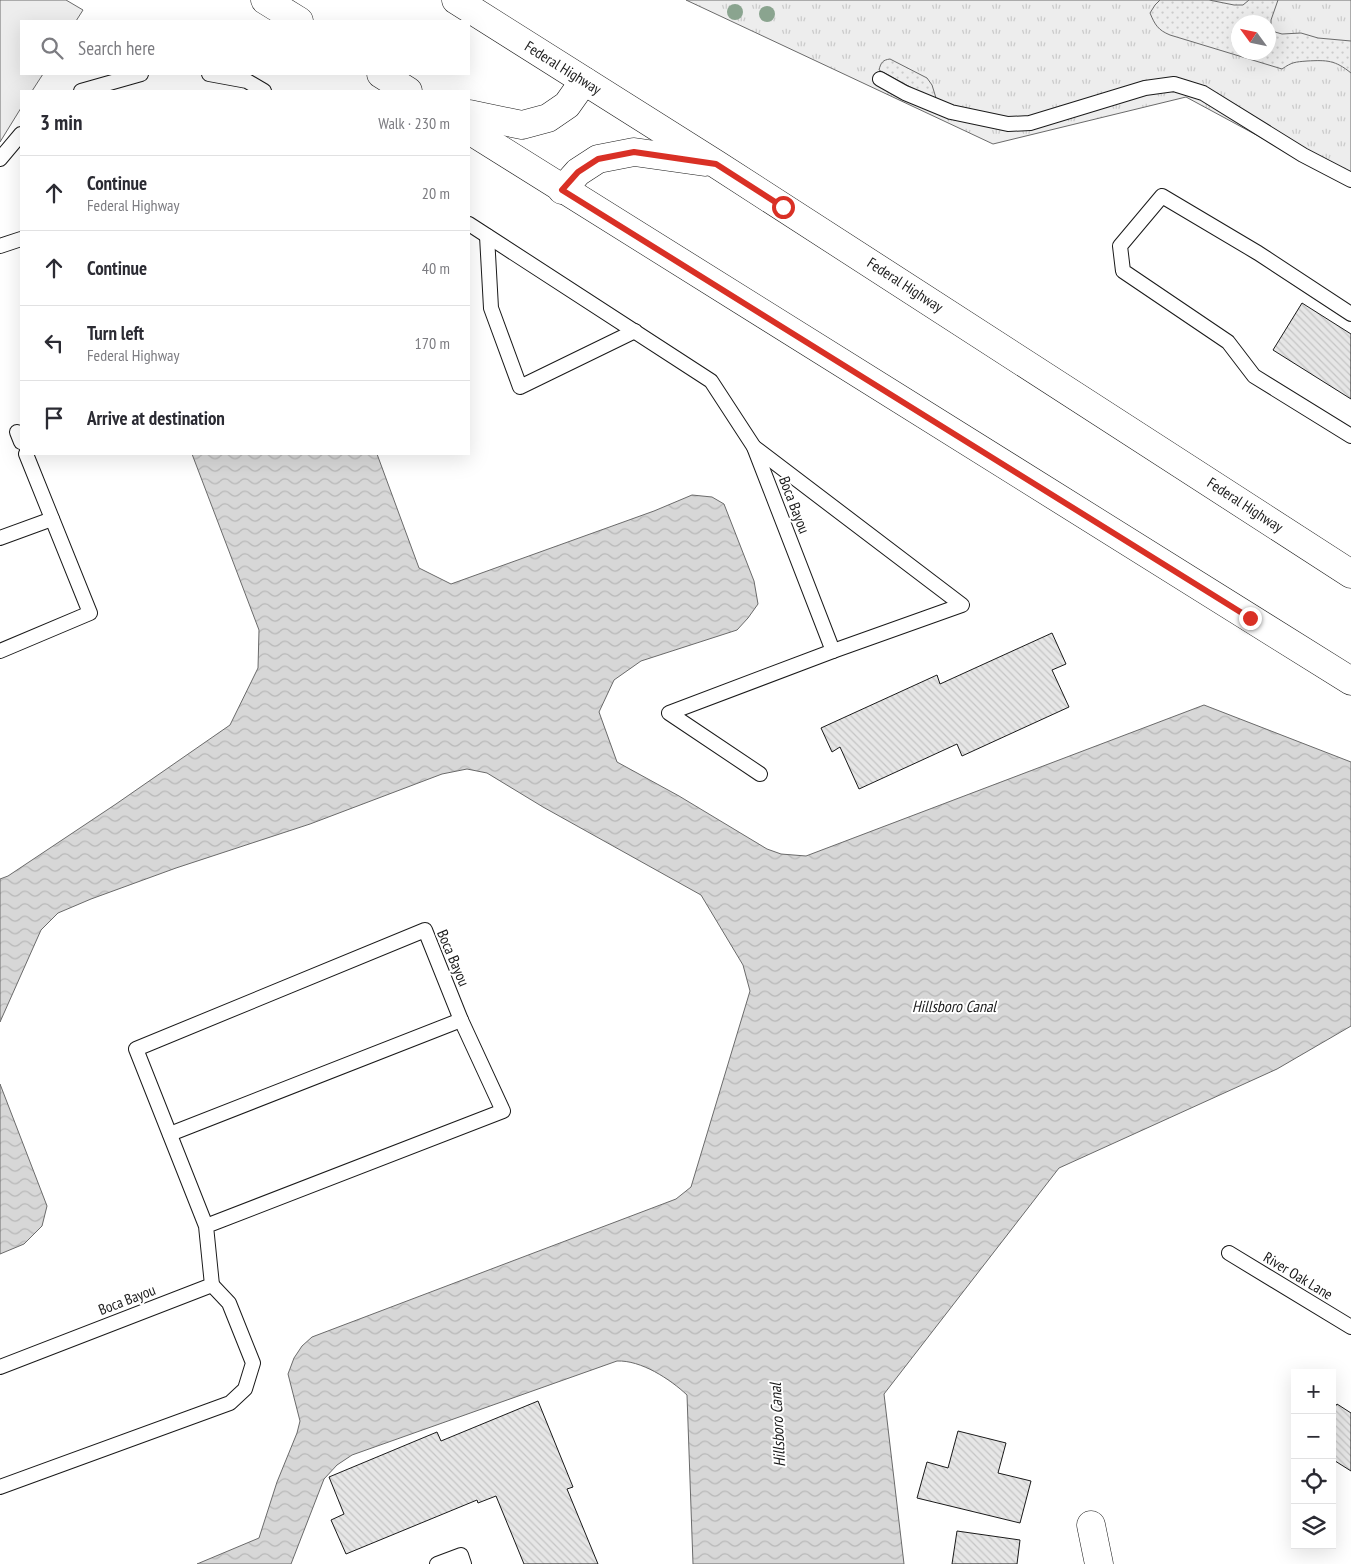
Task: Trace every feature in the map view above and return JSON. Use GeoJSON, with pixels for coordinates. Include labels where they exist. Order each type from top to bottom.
{"type":"FeatureCollection","features":[{"type":"Feature","properties":{"kind":"main road"},"geometry":{"type":"LineString","coordinates":[[265,0],[296,20]]}},
{"type":"Feature","properties":{"kind":"main road","name":"Federal Highway"},"geometry":{"type":"LineString","coordinates":[[456,0],[716,164],[1351,574]]}},
{"type":"Feature","properties":{"kind":"main road"},"geometry":{"type":"LineString","coordinates":[[383,75],[406,90]]}},
{"type":"Feature","properties":{"kind":"main road"},"geometry":{"type":"LineString","coordinates":[[470,114],[522,124],[548,118],[568,104],[584,81]]}},
{"type":"Feature","properties":{"kind":"main road"},"geometry":{"type":"LineString","coordinates":[[470,131],[562,190],[1351,681]]}},
{"type":"Feature","properties":{"kind":"main road"},"geometry":{"type":"LineString","coordinates":[[562,190],[578,172],[598,159],[634,152],[716,164]]}},
{"type":"Feature","properties":{"kind":"main road"},"geometry":{"type":"LineString","coordinates":[[1091,1525],[1100,1564]]}},
{"type":"Feature","properties":{"kind":"lane"},"geometry":{"type":"LineString","coordinates":[[85,90],[137,75]]}},
{"type":"Feature","properties":{"kind":"lane"},"geometry":{"type":"LineString","coordinates":[[214,75],[247,81],[262,90]]}},
{"type":"Feature","properties":{"kind":"lane"},"geometry":{"type":"LineString","coordinates":[[880,79],[905,93],[951,112],[1008,124],[1030,123],[1145,88],[1174,84],[1202,93],[1303,155],[1351,180]]}},
{"type":"Feature","properties":{"kind":"lane"},"geometry":{"type":"LineString","coordinates":[[0,159],[20,135]]}},
{"type":"Feature","properties":{"kind":"lane"},"geometry":{"type":"LineString","coordinates":[[1351,314],[1258,253],[1162,196],[1120,246],[1124,272],[1228,342],[1254,376],[1351,436]]}},
{"type":"Feature","properties":{"kind":"lane","name":"Boca Bayou"},"geometry":{"type":"LineString","coordinates":[[470,225],[711,381],[754,447],[834,651]]}},
{"type":"Feature","properties":{"kind":"lane"},"geometry":{"type":"LineString","coordinates":[[487,236],[491,308],[520,387],[635,331]]}},
{"type":"Feature","properties":{"kind":"lane"},"geometry":{"type":"LineString","coordinates":[[0,246],[20,239]]}},
{"type":"Feature","properties":{"kind":"lane"},"geometry":{"type":"LineString","coordinates":[[754,447],[962,605],[669,713],[760,774]]}},
{"type":"Feature","properties":{"kind":"lane"},"geometry":{"type":"LineString","coordinates":[[0,651],[90,613],[26,455]]}},
{"type":"Feature","properties":{"kind":"lane"},"geometry":{"type":"LineString","coordinates":[[0,538],[52,518]]}},
{"type":"Feature","properties":{"kind":"lane","name":"Boca Bayou"},"geometry":{"type":"LineString","coordinates":[[0,1367],[212,1285],[206,1226],[136,1049],[424,930],[461,1020],[503,1111],[206,1226]]}},
{"type":"Feature","properties":{"kind":"lane"},"geometry":{"type":"LineString","coordinates":[[170,1134],[461,1020]]}},
{"type":"Feature","properties":{"kind":"lane","name":"River Oak Lane"},"geometry":{"type":"LineString","coordinates":[[1229,1253],[1351,1327]]}},
{"type":"Feature","properties":{"kind":"lane"},"geometry":{"type":"LineString","coordinates":[[0,1487],[230,1404],[245,1389],[253,1363],[229,1303],[212,1285]]}},
{"type":"Feature","properties":{"kind":"lane"},"geometry":{"type":"LineString","coordinates":[[437,1564],[461,1555],[464,1564]]}},
{"type":"Feature","properties":{"kind":"green space"},"geometry":{"type":"Polygon","coordinates":[[[686,0],[1351,0],[1351,186],[1186,97],[993,144],[686,0]]]}},
{"type":"Feature","properties":{"kind":"green space"},"geometry":{"type":"Polygon","coordinates":[[[1160,0],[1209,0],[1243,5],[1249,0],[1278,0],[1273,15],[1231,15],[1231,54],[1170,35],[1157,27],[1150,13],[1160,0]]]}},
{"type":"Feature","properties":{"kind":"green space"},"geometry":{"type":"Polygon","coordinates":[[[1276,32],[1282,34],[1301,33],[1318,38],[1351,41],[1351,73],[1335,63],[1325,61],[1296,62],[1282,69],[1252,60],[1276,60],[1276,32]]]}},
{"type":"Feature","properties":{"kind":"green space"},"geometry":{"type":"Polygon","coordinates":[[[890,59],[927,78],[932,85],[936,98],[923,94],[879,70],[883,62],[890,59]]]}},
{"type":"Feature","properties":{"kind":"shaded area"},"geometry":{"type":"Polygon","coordinates":[[[0,0],[66,0],[83,10],[77,20],[20,20],[20,75],[42,75],[33,90],[20,90],[20,110],[0,142],[0,0]]]}},
{"type":"Feature","properties":{"kind":"water","name":"Hillsboro Canal"},"geometry":{"type":"Polygon","coordinates":[[[192,455],[377,455],[419,568],[451,584],[654,511],[692,495],[712,497],[724,504],[754,581],[758,604],[737,630],[641,661],[614,680],[599,712],[617,762],[679,796],[767,849],[781,854],[806,856],[1204,705],[1351,762],[1351,1026],[1277,1069],[1059,1168],[884,1394],[904,1564],[693,1564],[687,1395],[672,1383],[645,1367],[617,1361],[352,1455],[337,1465],[324,1479],[291,1564],[197,1564],[259,1538],[277,1482],[300,1421],[288,1374],[294,1358],[302,1346],[312,1337],[676,1199],[691,1187],[750,991],[743,965],[701,895],[543,807],[487,773],[467,769],[442,774],[310,824],[176,868],[58,913],[41,930],[0,1022],[0,879],[8,876],[116,804],[230,725],[258,668],[259,630],[192,455]]]}},
{"type":"Feature","properties":{"kind":"water"},"geometry":{"type":"Polygon","coordinates":[[[0,1084],[47,1206],[42,1226],[24,1244],[0,1254],[0,1084]]]}},
{"type":"Feature","properties":{"kind":"building"},"geometry":{"type":"Polygon","coordinates":[[[1302,303],[1351,334],[1351,399],[1273,350],[1302,303]]]}},
{"type":"Feature","properties":{"kind":"building"},"geometry":{"type":"Polygon","coordinates":[[[1052,633],[1066,664],[1052,670],[1069,707],[962,756],[957,744],[859,789],[840,747],[832,752],[821,728],[937,675],[940,684],[1052,633]]]}},
{"type":"Feature","properties":{"kind":"building"},"geometry":{"type":"Polygon","coordinates":[[[538,1401],[573,1487],[567,1489],[598,1564],[524,1564],[496,1496],[478,1503],[477,1500],[346,1554],[331,1520],[344,1514],[329,1477],[437,1432],[441,1441],[538,1401]]]}},
{"type":"Feature","properties":{"kind":"building"},"geometry":{"type":"Polygon","coordinates":[[[1337,1404],[1351,1413],[1351,1471],[1336,1462],[1337,1404]]]}},
{"type":"Feature","properties":{"kind":"building"},"geometry":{"type":"Polygon","coordinates":[[[958,1431],[1006,1443],[998,1473],[1031,1481],[1020,1523],[917,1498],[927,1462],[948,1468],[958,1431]]]}},
{"type":"Feature","properties":{"kind":"building"},"geometry":{"type":"Polygon","coordinates":[[[957,1531],[1020,1540],[1017,1564],[952,1564],[957,1531]]]}},
{"type":"Feature","properties":{"kind":"route"},"geometry":{"type":"LineString","coordinates":[[783,207],[716,164],[634,152],[598,159],[578,172],[562,190],[1250,618]]}}]}
